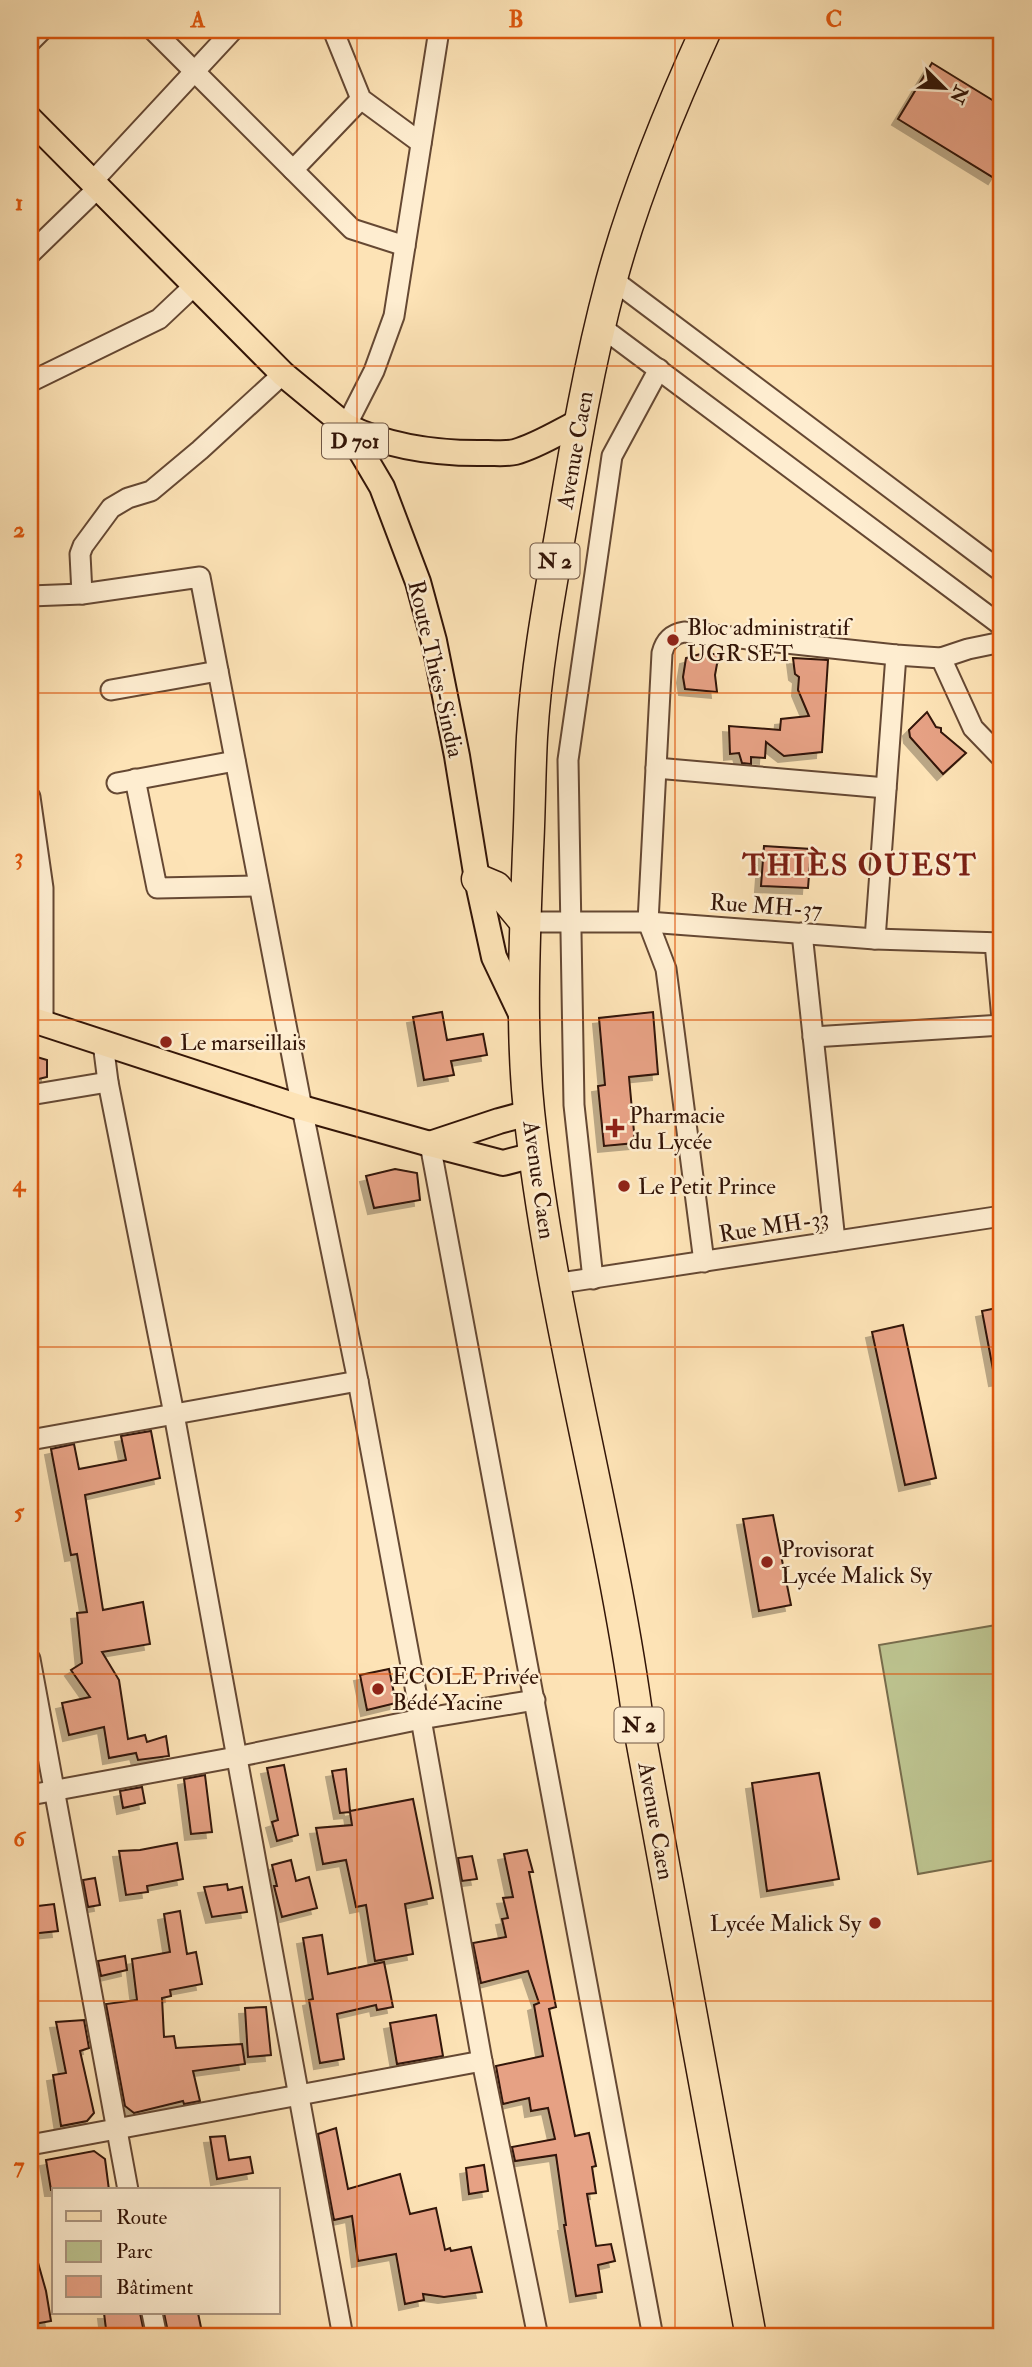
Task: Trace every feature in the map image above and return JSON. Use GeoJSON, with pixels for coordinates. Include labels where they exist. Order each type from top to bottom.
{"type":"FeatureCollection","features":[{"type":"Feature","properties":{"kind":"highway","name":"Avenue Caen"},"geometry":{"type":"LineString","coordinates":[[706,30],[675,99],[612,279],[579,422],[548,603],[532,733],[525,922],[525,1022],[529,1113],[554,1284],[629,1653],[639,1728],[751,2337]]}},
{"type":"Feature","properties":{"kind":"highway"},"geometry":{"type":"LineString","coordinates":[[477,879],[496,887],[525,922]]}},
{"type":"Feature","properties":{"kind":"main road","name":"Route Thies-Sindia"},"geometry":{"type":"LineString","coordinates":[[30,119],[283,374],[346,426],[382,487],[418,582],[434,641],[447,701],[477,879],[494,957],[525,1022]]}},
{"type":"Feature","properties":{"kind":"main road"},"geometry":{"type":"LineString","coordinates":[[346,426],[393,444],[469,454],[514,453],[579,422]]}},
{"type":"Feature","properties":{"kind":"main road"},"geometry":{"type":"LineString","coordinates":[[36,1021],[302,1108],[430,1144],[503,1163],[534,1156]]}},
{"type":"Feature","properties":{"kind":"main road"},"geometry":{"type":"LineString","coordinates":[[430,1144],[529,1113]]}},
{"type":"Feature","properties":{"kind":"street"},"geometry":{"type":"LineString","coordinates":[[30,42],[41,30]]}},
{"type":"Feature","properties":{"kind":"street"},"geometry":{"type":"LineString","coordinates":[[153,30],[352,229],[405,246]]}},
{"type":"Feature","properties":{"kind":"street"},"geometry":{"type":"LineString","coordinates":[[30,254],[233,30]]}},
{"type":"Feature","properties":{"kind":"street"},"geometry":{"type":"LineString","coordinates":[[333,30],[361,99],[421,143]]}},
{"type":"Feature","properties":{"kind":"street"},"geometry":{"type":"LineString","coordinates":[[346,426],[374,372],[394,316],[439,30]]}},
{"type":"Feature","properties":{"kind":"street"},"geometry":{"type":"LineString","coordinates":[[293,170],[361,99]]}},
{"type":"Feature","properties":{"kind":"street"},"geometry":{"type":"LineString","coordinates":[[612,279],[1002,572]]}},
{"type":"Feature","properties":{"kind":"street"},"geometry":{"type":"LineString","coordinates":[[30,382],[159,320],[195,285]]}},
{"type":"Feature","properties":{"kind":"street"},"geometry":{"type":"LineString","coordinates":[[600,326],[1002,626]]}},
{"type":"Feature","properties":{"kind":"street"},"geometry":{"type":"LineString","coordinates":[[593,1279],[574,1105],[568,760],[612,456],[659,369]]}},
{"type":"Feature","properties":{"kind":"street"},"geometry":{"type":"LineString","coordinates":[[82,594],[80,554],[111,508],[128,498],[151,491],[283,374]]}},
{"type":"Feature","properties":{"kind":"street"},"geometry":{"type":"LineString","coordinates":[[30,596],[82,594],[200,577],[302,1108],[358,1381],[482,2061],[538,2337]]}},
{"type":"Feature","properties":{"kind":"street"},"geometry":{"type":"LineString","coordinates":[[705,1262],[666,970],[648,922],[662,653],[666,643],[678,633],[941,658],[1002,642]]}},
{"type":"Feature","properties":{"kind":"street"},"geometry":{"type":"LineString","coordinates":[[875,939],[896,655]]}},
{"type":"Feature","properties":{"kind":"street"},"geometry":{"type":"LineString","coordinates":[[941,658],[973,728],[1002,758]]}},
{"type":"Feature","properties":{"kind":"street"},"geometry":{"type":"LineString","coordinates":[[111,690],[218,670]]}},
{"type":"Feature","properties":{"kind":"street"},"geometry":{"type":"LineString","coordinates":[[235,761],[126,781],[157,888],[259,886]]}},
{"type":"Feature","properties":{"kind":"street"},"geometry":{"type":"LineString","coordinates":[[656,768],[886,788]]}},
{"type":"Feature","properties":{"kind":"street"},"geometry":{"type":"LineString","coordinates":[[30,797],[43,888],[36,1021]]}},
{"type":"Feature","properties":{"kind":"street","name":"Rue MH-37"},"geometry":{"type":"LineString","coordinates":[[525,922],[648,922],[875,939],[999,943]]}},
{"type":"Feature","properties":{"kind":"street"},"geometry":{"type":"LineString","coordinates":[[802,933],[835,1241]]}},
{"type":"Feature","properties":{"kind":"street"},"geometry":{"type":"LineString","coordinates":[[999,943],[1002,1019]]}},
{"type":"Feature","properties":{"kind":"street"},"geometry":{"type":"LineString","coordinates":[[813,1037],[1002,1025]]}},
{"type":"Feature","properties":{"kind":"street"},"geometry":{"type":"LineString","coordinates":[[103,1043],[108,1082],[174,1414],[344,2337]]}},
{"type":"Feature","properties":{"kind":"street"},"geometry":{"type":"LineString","coordinates":[[30,1095],[108,1082]]}},
{"type":"Feature","properties":{"kind":"street"},"geometry":{"type":"LineString","coordinates":[[430,1144],[653,2337]]}},
{"type":"Feature","properties":{"kind":"street","name":"Rue MH-33"},"geometry":{"type":"LineString","coordinates":[[554,1284],[1002,1216]]}},
{"type":"Feature","properties":{"kind":"street"},"geometry":{"type":"LineString","coordinates":[[30,1440],[358,1381]]}},
{"type":"Feature","properties":{"kind":"street"},"geometry":{"type":"LineString","coordinates":[[30,1659],[128,2188]]}},
{"type":"Feature","properties":{"kind":"street"},"geometry":{"type":"LineString","coordinates":[[30,1795],[421,1719],[535,1700]]}},
{"type":"Feature","properties":{"kind":"street"},"geometry":{"type":"LineString","coordinates":[[30,2145],[482,2061]]}},
{"type":"Feature","properties":{"kind":"street"},"geometry":{"type":"LineString","coordinates":[[152,2314],[157,2337]]}},
{"type":"Feature","properties":{"kind":"green space"},"geometry":{"type":"Polygon","coordinates":[[[1002,1624],[1002,1859],[918,1874],[879,1645],[1002,1624]]]}},
{"type":"Feature","properties":{"kind":"building"},"geometry":{"type":"Polygon","coordinates":[[[932,63],[1002,106],[1002,165],[994,178],[898,119],[932,63]]]}},
{"type":"Feature","properties":{"kind":"building"},"geometry":{"type":"Polygon","coordinates":[[[704,653],[723,655],[717,664],[715,675],[717,692],[685,689],[683,677],[686,658],[704,653]]]}},
{"type":"Feature","properties":{"kind":"building"},"geometry":{"type":"Polygon","coordinates":[[[793,658],[828,660],[822,752],[784,756],[766,742],[765,758],[751,757],[751,764],[742,763],[739,753],[730,754],[729,726],[780,730],[781,719],[809,716],[798,690],[799,677],[795,674],[793,658]]]}},
{"type":"Feature","properties":{"kind":"building"},"geometry":{"type":"Polygon","coordinates":[[[927,712],[936,727],[941,728],[941,732],[966,753],[943,774],[910,737],[909,730],[927,712]]]}},
{"type":"Feature","properties":{"kind":"building"},"geometry":{"type":"Polygon","coordinates":[[[764,846],[811,849],[808,888],[761,886],[764,846]]]}},
{"type":"Feature","properties":{"kind":"building"},"geometry":{"type":"Polygon","coordinates":[[[442,1012],[447,1040],[483,1034],[487,1055],[451,1061],[454,1075],[424,1080],[413,1017],[442,1012]]]}},
{"type":"Feature","properties":{"kind":"building"},"geometry":{"type":"Polygon","coordinates":[[[653,1012],[658,1074],[629,1077],[635,1143],[604,1146],[598,1086],[605,1085],[599,1018],[653,1012]]]}},
{"type":"Feature","properties":{"kind":"building"},"geometry":{"type":"Polygon","coordinates":[[[30,1055],[47,1060],[47,1077],[30,1081],[30,1055]]]}},
{"type":"Feature","properties":{"kind":"building"},"geometry":{"type":"Polygon","coordinates":[[[395,1169],[417,1173],[420,1200],[374,1208],[366,1176],[395,1169]]]}},
{"type":"Feature","properties":{"kind":"building"},"geometry":{"type":"Polygon","coordinates":[[[1002,1307],[1002,1379],[995,1380],[982,1311],[1002,1307]]]}},
{"type":"Feature","properties":{"kind":"building"},"geometry":{"type":"Polygon","coordinates":[[[903,1325],[936,1478],[905,1485],[872,1332],[903,1325]]]}},
{"type":"Feature","properties":{"kind":"building"},"geometry":{"type":"Polygon","coordinates":[[[151,1431],[160,1478],[85,1495],[103,1610],[143,1602],[150,1644],[102,1652],[119,1680],[128,1739],[145,1735],[147,1742],[166,1736],[169,1756],[138,1760],[136,1753],[109,1758],[104,1727],[69,1735],[62,1703],[90,1697],[71,1670],[82,1663],[77,1613],[87,1612],[77,1554],[71,1555],[51,1449],[74,1444],[79,1469],[126,1460],[121,1436],[151,1431]]]}},
{"type":"Feature","properties":{"kind":"building","name":"Provisorat Lycée Malick Sy"},"geometry":{"type":"Polygon","coordinates":[[[773,1515],[791,1605],[759,1611],[743,1519],[773,1515]]]}},
{"type":"Feature","properties":{"kind":"building","name":"ECOLE Privée Bédé Yacine"},"geometry":{"type":"Polygon","coordinates":[[[389,1669],[396,1703],[367,1710],[360,1675],[389,1669]]]}},
{"type":"Feature","properties":{"kind":"building"},"geometry":{"type":"Polygon","coordinates":[[[284,1765],[298,1835],[277,1841],[272,1822],[278,1820],[267,1768],[284,1765]]]}},
{"type":"Feature","properties":{"kind":"building"},"geometry":{"type":"Polygon","coordinates":[[[346,1769],[350,1811],[413,1799],[433,1898],[405,1904],[413,1954],[375,1961],[366,1905],[356,1907],[346,1860],[323,1864],[316,1828],[352,1825],[350,1812],[340,1813],[332,1771],[346,1769]]]}},
{"type":"Feature","properties":{"kind":"building"},"geometry":{"type":"Polygon","coordinates":[[[819,1773],[839,1879],[767,1891],[752,1783],[819,1773]]]}},
{"type":"Feature","properties":{"kind":"building"},"geometry":{"type":"Polygon","coordinates":[[[205,1775],[212,1832],[191,1834],[184,1779],[205,1775]]]}},
{"type":"Feature","properties":{"kind":"building"},"geometry":{"type":"Polygon","coordinates":[[[142,1787],[145,1803],[123,1808],[120,1791],[142,1787]]]}},
{"type":"Feature","properties":{"kind":"building"},"geometry":{"type":"Polygon","coordinates":[[[177,1843],[183,1879],[147,1886],[148,1892],[126,1895],[119,1851],[177,1843]]]}},
{"type":"Feature","properties":{"kind":"building"},"geometry":{"type":"Polygon","coordinates":[[[527,1850],[556,2007],[549,2009],[575,2136],[589,2133],[596,2166],[592,2167],[596,2193],[587,2194],[596,2246],[611,2244],[615,2261],[598,2265],[602,2292],[576,2296],[556,2155],[515,2161],[512,2147],[555,2139],[548,2108],[531,2111],[529,2098],[503,2104],[496,2066],[543,2056],[534,2005],[539,2003],[528,1971],[481,1983],[473,1943],[506,1937],[502,1919],[508,1918],[503,1898],[513,1897],[504,1854],[527,1850]]]}},
{"type":"Feature","properties":{"kind":"building"},"geometry":{"type":"Polygon","coordinates":[[[472,1856],[477,1879],[462,1881],[458,1858],[472,1856]]]}},
{"type":"Feature","properties":{"kind":"building"},"geometry":{"type":"Polygon","coordinates":[[[291,1860],[296,1881],[309,1877],[317,1908],[282,1917],[272,1865],[291,1860]]]}},
{"type":"Feature","properties":{"kind":"building"},"geometry":{"type":"Polygon","coordinates":[[[95,1878],[100,1905],[88,1907],[83,1880],[95,1878]]]}},
{"type":"Feature","properties":{"kind":"building"},"geometry":{"type":"Polygon","coordinates":[[[227,1884],[228,1890],[242,1887],[247,1912],[212,1917],[204,1887],[227,1884]]]}},
{"type":"Feature","properties":{"kind":"building"},"geometry":{"type":"Polygon","coordinates":[[[54,1904],[58,1931],[30,1934],[30,1907],[54,1904]]]}},
{"type":"Feature","properties":{"kind":"building"},"geometry":{"type":"Polygon","coordinates":[[[180,1911],[187,1954],[196,1952],[202,1984],[170,1990],[171,1996],[162,1998],[164,2037],[174,2036],[176,2048],[242,2044],[245,2064],[193,2071],[200,2101],[184,2104],[183,2101],[134,2113],[125,2106],[106,2004],[137,2000],[132,1959],[170,1952],[164,1914],[180,1911]]]}},
{"type":"Feature","properties":{"kind":"building"},"geometry":{"type":"Polygon","coordinates":[[[322,1935],[328,1974],[384,1962],[393,2007],[377,2010],[376,2005],[337,2014],[344,2059],[320,2063],[309,2000],[313,1999],[303,1938],[322,1935]]]}},
{"type":"Feature","properties":{"kind":"building"},"geometry":{"type":"Polygon","coordinates":[[[125,1956],[127,1970],[101,1976],[98,1961],[125,1956]]]}},
{"type":"Feature","properties":{"kind":"building"},"geometry":{"type":"Polygon","coordinates":[[[266,2007],[271,2055],[248,2057],[245,2008],[266,2007]]]}},
{"type":"Feature","properties":{"kind":"building"},"geometry":{"type":"Polygon","coordinates":[[[436,2015],[443,2056],[397,2064],[390,2023],[436,2015]]]}},
{"type":"Feature","properties":{"kind":"building"},"geometry":{"type":"Polygon","coordinates":[[[84,2020],[89,2048],[80,2051],[94,2113],[87,2121],[61,2126],[53,2075],[66,2073],[56,2022],[84,2020]]]}},
{"type":"Feature","properties":{"kind":"building"},"geometry":{"type":"Polygon","coordinates":[[[336,2128],[348,2189],[400,2174],[410,2214],[436,2208],[445,2250],[471,2247],[482,2292],[444,2297],[423,2294],[424,2300],[405,2304],[396,2254],[358,2261],[352,2216],[334,2220],[318,2134],[336,2128]]]}},
{"type":"Feature","properties":{"kind":"building"},"geometry":{"type":"Polygon","coordinates":[[[225,2136],[229,2160],[250,2157],[253,2173],[217,2179],[210,2137],[225,2136]]]}},
{"type":"Feature","properties":{"kind":"building"},"geometry":{"type":"Polygon","coordinates":[[[94,2151],[105,2159],[109,2188],[51,2190],[46,2160],[94,2151]]]}},
{"type":"Feature","properties":{"kind":"building"},"geometry":{"type":"Polygon","coordinates":[[[484,2165],[488,2191],[469,2194],[466,2168],[484,2165]]]}},
{"type":"Feature","properties":{"kind":"building"},"geometry":{"type":"Polygon","coordinates":[[[35,2252],[51,2321],[34,2324],[30,2304],[30,2253],[35,2252]]]}},
{"type":"Feature","properties":{"kind":"building"},"geometry":{"type":"Polygon","coordinates":[[[104,2314],[140,2314],[145,2337],[107,2337],[104,2314]]]}},
{"type":"Feature","properties":{"kind":"building"},"geometry":{"type":"Polygon","coordinates":[[[164,2314],[198,2314],[203,2337],[169,2337],[164,2314]]]}},
{"type":"Feature","properties":{"kind":"place","name":"Bloc administratif UGR SET"},"geometry":{"type":"Point","coordinates":[673,640]}},
{"type":"Feature","properties":{"kind":"place","name":"Le marseillais"},"geometry":{"type":"Point","coordinates":[166,1042]}},
{"type":"Feature","properties":{"kind":"place","name":"Pharmacie du Lycée"},"geometry":{"type":"Point","coordinates":[615,1128]}},
{"type":"Feature","properties":{"kind":"place","name":"Le Petit Prince"},"geometry":{"type":"Point","coordinates":[624,1186]}},
{"type":"Feature","properties":{"kind":"place","name":"Provisorat Lycée Malick Sy"},"geometry":{"type":"Point","coordinates":[767,1562]}},
{"type":"Feature","properties":{"kind":"place","name":"ECOLE Privée Bédé Yacine"},"geometry":{"type":"Point","coordinates":[378,1689]}},
{"type":"Feature","properties":{"kind":"place","name":"Lycée Malick Sy"},"geometry":{"type":"Point","coordinates":[875,1923]}},
{"type":"Feature","properties":{"kind":"district","name":"THIÈS OUEST"},"geometry":{"type":"Point","coordinates":[860,865]}}]}
